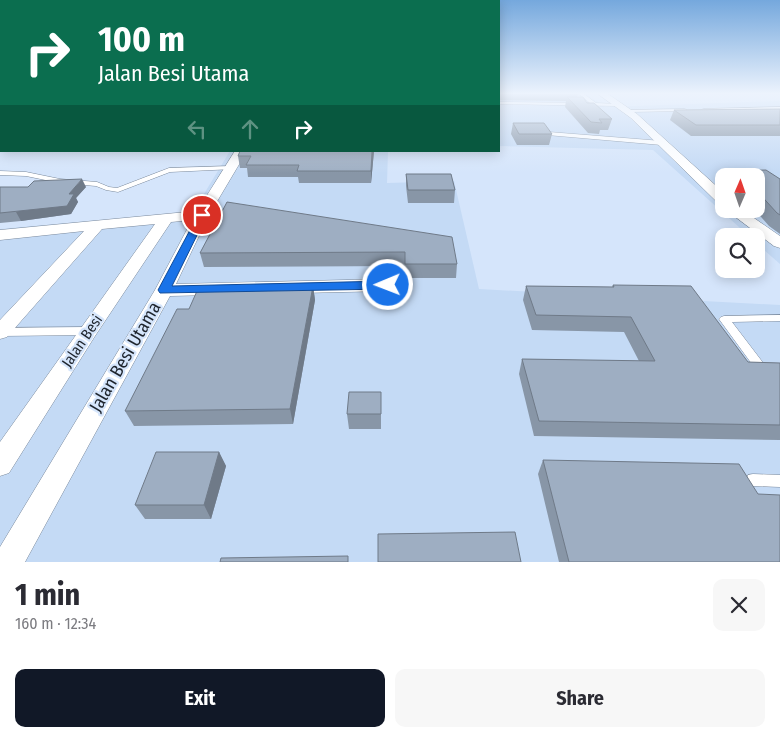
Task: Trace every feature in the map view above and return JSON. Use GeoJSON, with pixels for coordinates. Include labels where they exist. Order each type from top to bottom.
{"type":"FeatureCollection","features":[{"type":"Feature","properties":{"kind":"street"},"geometry":{"type":"LineString","coordinates":[[637,120],[715,193]]}},
{"type":"Feature","properties":{"kind":"street","name":"Jalan Besi Utama"},"geometry":{"type":"LineString","coordinates":[[8,562],[164,290],[202,215],[237,160]]}},
{"type":"Feature","properties":{"kind":"street"},"geometry":{"type":"LineString","coordinates":[[0,235],[202,215]]}},
{"type":"Feature","properties":{"kind":"street"},"geometry":{"type":"LineString","coordinates":[[745,218],[780,243]]}},
{"type":"Feature","properties":{"kind":"street","name":"Jalan Besi"},"geometry":{"type":"LineString","coordinates":[[0,464],[88,331],[166,219]]}},
{"type":"Feature","properties":{"kind":"street"},"geometry":{"type":"LineString","coordinates":[[0,332],[96,227]]}},
{"type":"Feature","properties":{"kind":"street"},"geometry":{"type":"LineString","coordinates":[[0,250],[19,234]]}},
{"type":"Feature","properties":{"kind":"street"},"geometry":{"type":"LineString","coordinates":[[164,290],[388,285]]}},
{"type":"Feature","properties":{"kind":"lane"},"geometry":{"type":"LineString","coordinates":[[549,134],[662,143]]}},
{"type":"Feature","properties":{"kind":"lane"},"geometry":{"type":"LineString","coordinates":[[0,173],[26,174],[60,181],[97,184],[108,189],[118,190],[169,170],[237,160]]}},
{"type":"Feature","properties":{"kind":"lane"},"geometry":{"type":"LineString","coordinates":[[780,318],[724,319],[761,368],[780,368]]}},
{"type":"Feature","properties":{"kind":"lane"},"geometry":{"type":"LineString","coordinates":[[0,332],[88,331]]}},
{"type":"Feature","properties":{"kind":"lane"},"geometry":{"type":"LineString","coordinates":[[753,480],[780,481]]}},
{"type":"Feature","properties":{"kind":"shaded area"},"geometry":{"type":"Polygon","coordinates":[[[500,120],[780,120],[780,264],[765,251],[765,228],[740,228],[729,218],[765,218],[765,168],[715,168],[715,206],[653,150],[500,146],[500,120]]]}},
{"type":"Feature","properties":{"kind":"shaded area"},"geometry":{"type":"Polygon","coordinates":[[[229,152],[388,152],[387,183],[454,181],[479,289],[780,305],[780,562],[0,562],[0,229],[193,212],[229,152]]]}},
{"type":"Feature","properties":{"kind":"building"},"geometry":{"type":"Polygon","coordinates":[[[589,120],[600,120],[602,123],[589,120]]]}},
{"type":"Feature","properties":{"kind":"building"},"geometry":{"type":"Polygon","coordinates":[[[689,120],[780,120],[780,125],[696,125],[689,120]]]}},
{"type":"Feature","properties":{"kind":"building"},"geometry":{"type":"Polygon","coordinates":[[[513,123],[544,123],[552,134],[519,134],[513,123]]]}},
{"type":"Feature","properties":{"kind":"building"},"geometry":{"type":"Polygon","coordinates":[[[240,152],[372,152],[371,171],[297,171],[299,165],[246,165],[251,156],[238,156],[240,152]]]}},
{"type":"Feature","properties":{"kind":"building"},"geometry":{"type":"Polygon","coordinates":[[[765,170],[780,179],[780,215],[765,200],[765,170]]]}},
{"type":"Feature","properties":{"kind":"building"},"geometry":{"type":"Polygon","coordinates":[[[406,174],[451,174],[455,190],[408,190],[406,174]]]}},
{"type":"Feature","properties":{"kind":"building"},"geometry":{"type":"Polygon","coordinates":[[[82,179],[69,194],[74,194],[67,206],[0,213],[0,187],[28,187],[34,181],[82,179]]]}},
{"type":"Feature","properties":{"kind":"building"},"geometry":{"type":"Polygon","coordinates":[[[227,202],[452,237],[457,264],[405,264],[405,252],[200,253],[227,202]]]}},
{"type":"Feature","properties":{"kind":"building"},"geometry":{"type":"Polygon","coordinates":[[[613,285],[691,286],[748,362],[780,363],[780,425],[539,421],[522,359],[655,361],[631,317],[536,315],[526,286],[614,287],[613,285]]]}},
{"type":"Feature","properties":{"kind":"building"},"geometry":{"type":"Polygon","coordinates":[[[246,286],[313,286],[290,409],[125,411],[177,309],[189,309],[197,291],[244,291],[246,286]]]}},
{"type":"Feature","properties":{"kind":"building"},"geometry":{"type":"Polygon","coordinates":[[[349,392],[381,392],[381,414],[347,414],[349,392]]]}},
{"type":"Feature","properties":{"kind":"building"},"geometry":{"type":"Polygon","coordinates":[[[156,452],[219,452],[204,505],[135,505],[156,452]]]}},
{"type":"Feature","properties":{"kind":"building"},"geometry":{"type":"Polygon","coordinates":[[[543,460],[739,464],[758,494],[780,495],[780,562],[569,562],[543,460]]]}},
{"type":"Feature","properties":{"kind":"building"},"geometry":{"type":"Polygon","coordinates":[[[515,532],[521,562],[378,562],[378,534],[515,532]]]}},
{"type":"Feature","properties":{"kind":"building"},"geometry":{"type":"Polygon","coordinates":[[[348,556],[348,562],[220,562],[221,558],[348,556]]]}},
{"type":"Feature","properties":{"kind":"route"},"geometry":{"type":"LineString","coordinates":[[202,215],[164,290],[388,285]]}}]}
